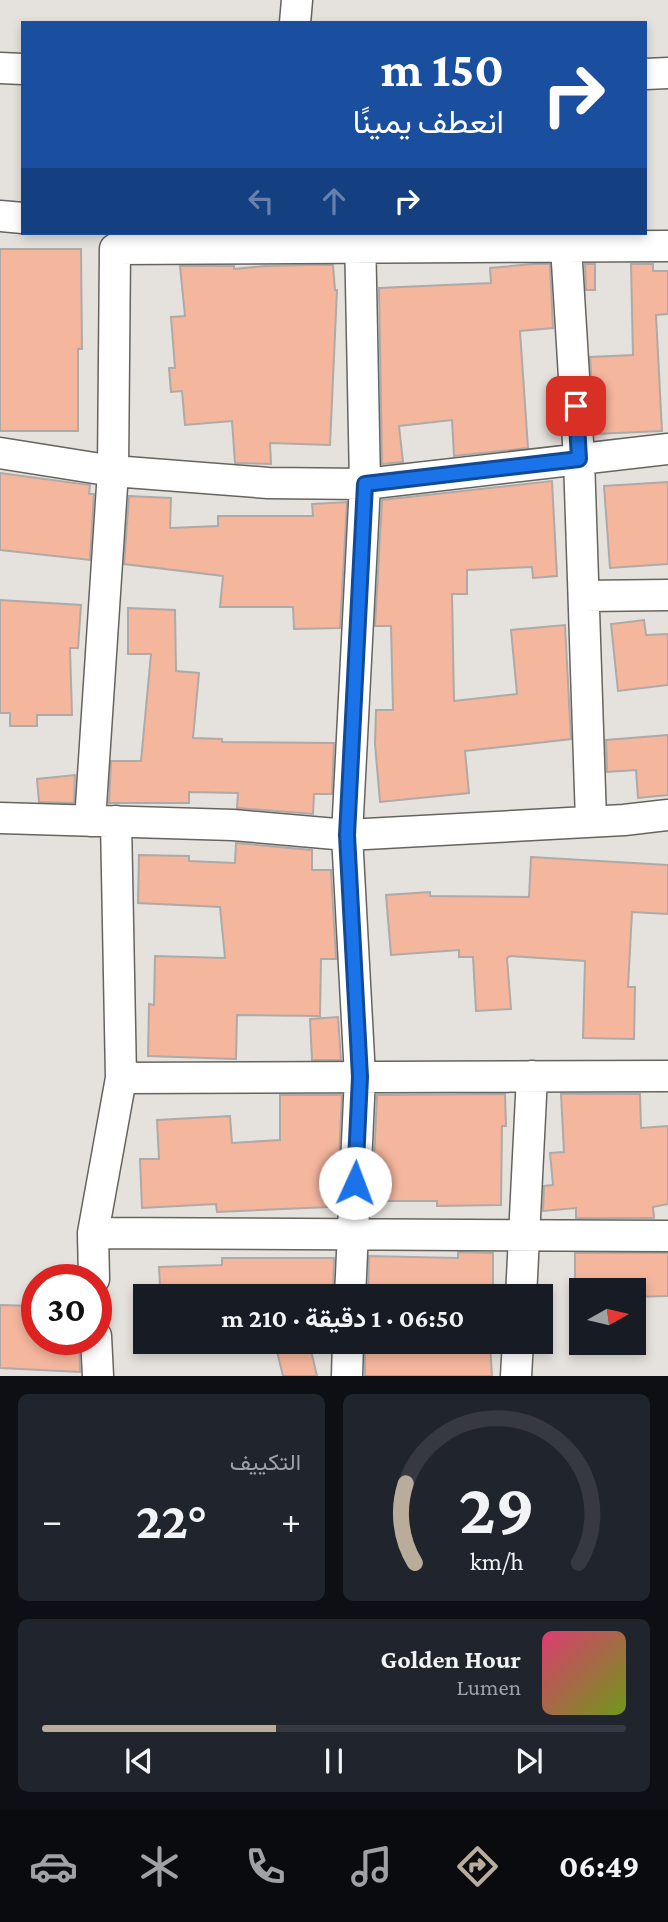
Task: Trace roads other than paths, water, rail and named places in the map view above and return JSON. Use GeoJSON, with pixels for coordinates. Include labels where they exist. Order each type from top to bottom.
{"type":"FeatureCollection","features":[{"type":"Feature","properties":{"kind":"street"},"geometry":{"type":"LineString","coordinates":[[295,21],[297,0]]}},
{"type":"Feature","properties":{"kind":"street"},"geometry":{"type":"LineString","coordinates":[[0,68],[21,69]]}},
{"type":"Feature","properties":{"kind":"street"},"geometry":{"type":"LineString","coordinates":[[647,74],[668,73]]}},
{"type":"Feature","properties":{"kind":"street"},"geometry":{"type":"LineString","coordinates":[[0,216],[21,218]]}},
{"type":"Feature","properties":{"kind":"street"},"geometry":{"type":"LineString","coordinates":[[564,239],[579,459],[591,821]]}},
{"type":"Feature","properties":{"kind":"street"},"geometry":{"type":"LineString","coordinates":[[94,1264],[93,1233],[121,1078],[103,821],[116,249],[360,240],[564,239],[668,246]]}},
{"type":"Feature","properties":{"kind":"street"},"geometry":{"type":"LineString","coordinates":[[351,1284],[360,1077],[347,835],[365,484],[360,240]]}},
{"type":"Feature","properties":{"kind":"street"},"geometry":{"type":"LineString","coordinates":[[0,453],[113,471],[268,483],[365,484],[668,449]]}},
{"type":"Feature","properties":{"kind":"street"},"geometry":{"type":"LineString","coordinates":[[584,596],[668,596]]}},
{"type":"Feature","properties":{"kind":"street"},"geometry":{"type":"LineString","coordinates":[[0,818],[233,825],[347,835],[668,816]]}},
{"type":"Feature","properties":{"kind":"street"},"geometry":{"type":"LineString","coordinates":[[624,820],[668,830]]}},
{"type":"Feature","properties":{"kind":"street"},"geometry":{"type":"LineString","coordinates":[[522,1284],[532,1076]]}},
{"type":"Feature","properties":{"kind":"street"},"geometry":{"type":"LineString","coordinates":[[121,1078],[668,1076]]}},
{"type":"Feature","properties":{"kind":"street"},"geometry":{"type":"LineString","coordinates":[[93,1233],[668,1236]]}},
{"type":"Feature","properties":{"kind":"street"},"geometry":{"type":"LineString","coordinates":[[347,1376],[348,1354]]}},
{"type":"Feature","properties":{"kind":"street"},"geometry":{"type":"LineString","coordinates":[[516,1376],[517,1354]]}},
{"type":"Feature","properties":{"kind":"street"},"geometry":{"type":"LineString","coordinates":[[97,1355],[98,1376]]}}]}
